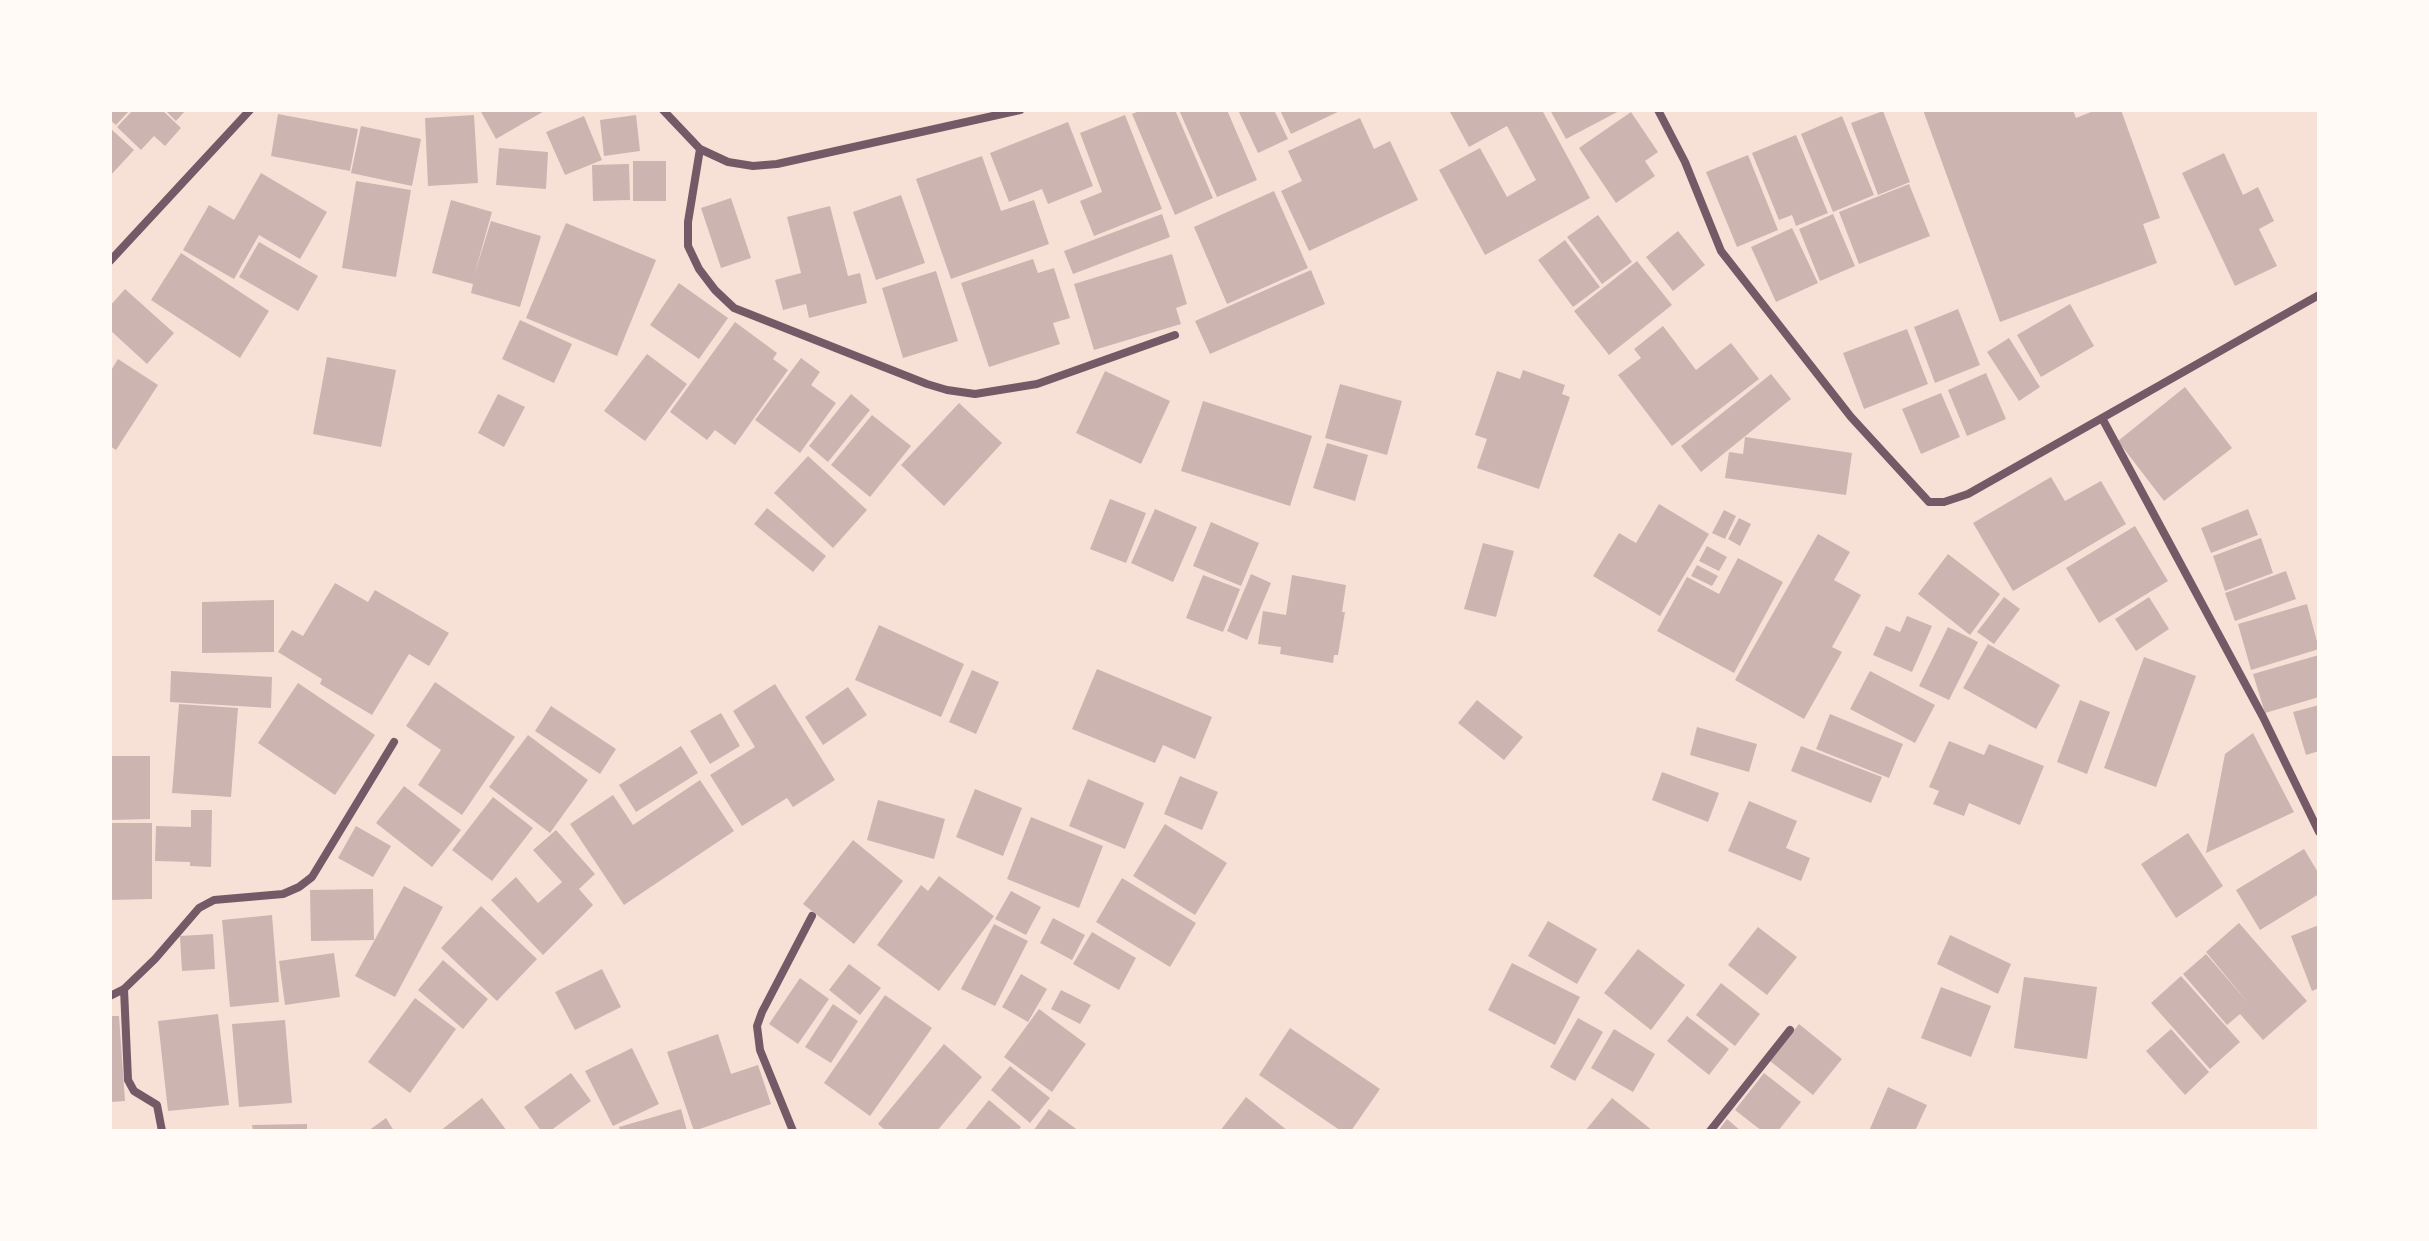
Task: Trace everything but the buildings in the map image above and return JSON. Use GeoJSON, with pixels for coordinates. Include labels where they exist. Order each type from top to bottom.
{"type":"FeatureCollection","features":[{"type":"Feature","properties":{"kind":"street"},"geometry":{"type":"LineString","coordinates":[[110,261],[250,110]]}},
{"type":"Feature","properties":{"kind":"street"},"geometry":{"type":"LineString","coordinates":[[663,110],[700,149],[728,162],[753,166],[777,164],[1020,110]]}},
{"type":"Feature","properties":{"kind":"street"},"geometry":{"type":"LineString","coordinates":[[1658,110],[1685,162],[1721,251],[1851,417],[1929,502],[1944,502],[1968,494],[2319,295]]}},
{"type":"Feature","properties":{"kind":"street"},"geometry":{"type":"LineString","coordinates":[[700,149],[688,222],[688,246],[699,269],[715,290],[734,308],[927,384],[975,394],[1037,384],[1175,335]]}},
{"type":"Feature","properties":{"kind":"street"},"geometry":{"type":"LineString","coordinates":[[2102,418],[2263,717],[2319,832]]}},
{"type":"Feature","properties":{"kind":"street"},"geometry":{"type":"LineString","coordinates":[[110,996],[124,989],[199,908],[214,900],[283,894],[312,877],[394,742]]}},
{"type":"Feature","properties":{"kind":"street"},"geometry":{"type":"LineString","coordinates":[[793,1131],[760,1050],[757,1026],[812,916]]}},
{"type":"Feature","properties":{"kind":"street"},"geometry":{"type":"LineString","coordinates":[[124,989],[130,1087],[157,1105],[162,1131]]}},
{"type":"Feature","properties":{"kind":"street"},"geometry":{"type":"LineString","coordinates":[[1710,1131],[1790,1030]]}}]}
